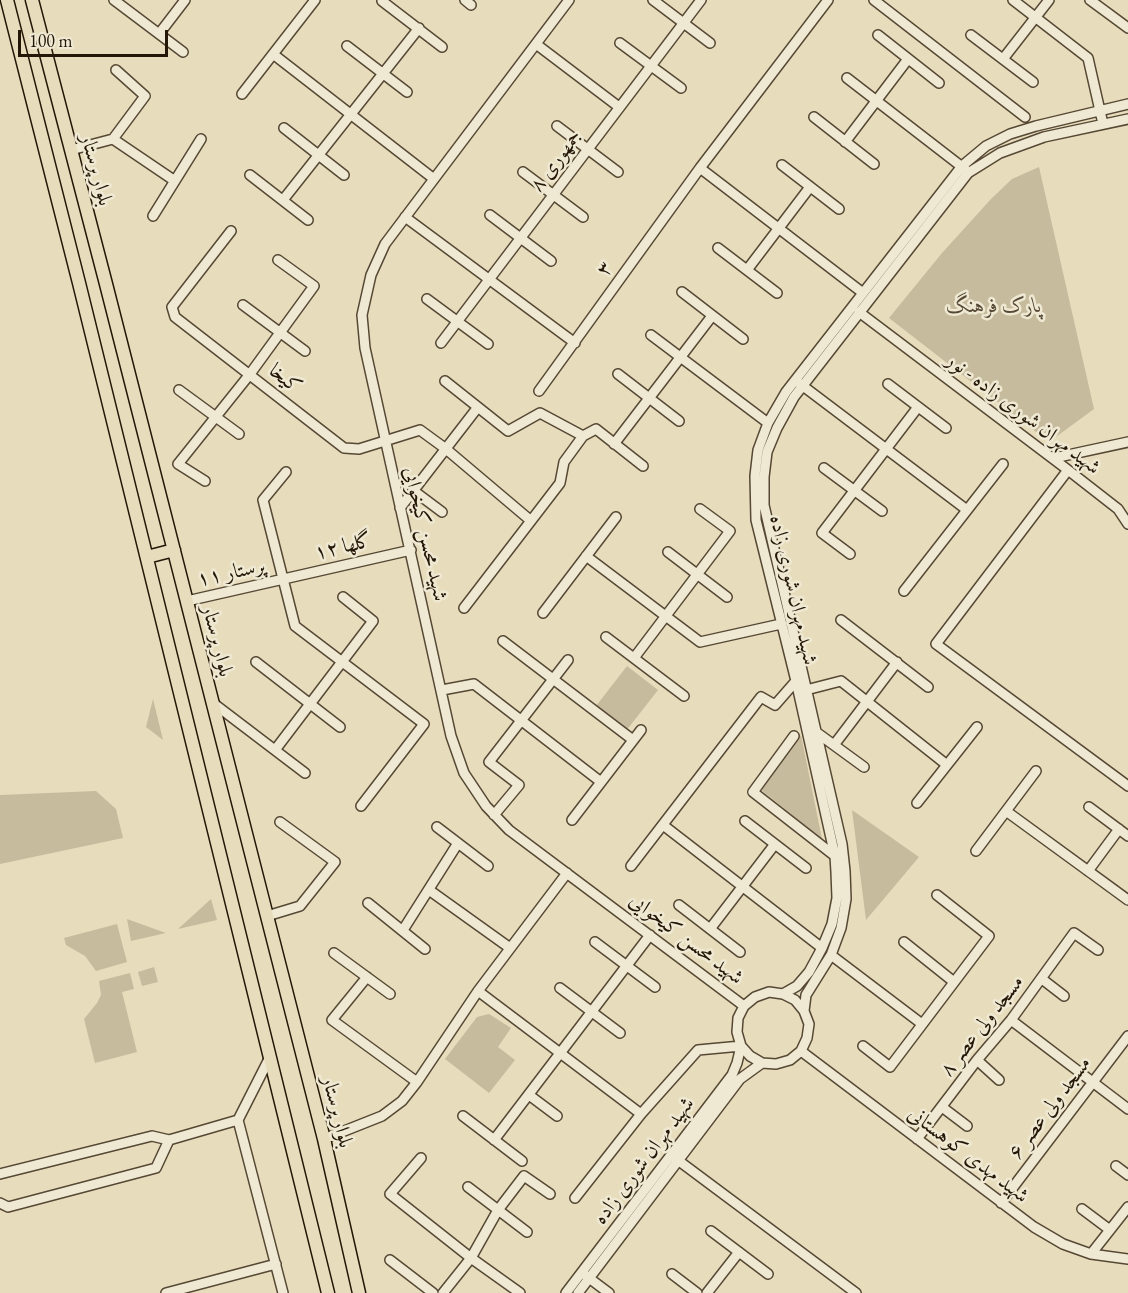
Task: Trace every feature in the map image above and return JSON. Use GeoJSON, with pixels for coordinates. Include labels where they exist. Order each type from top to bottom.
{"type":"FeatureCollection","features":[{"type":"Feature","properties":{"kind":"main road","name":"بلوار پرستار"},"geometry":{"type":"LineString","coordinates":[[7,0],[328,1293]]}},
{"type":"Feature","properties":{"kind":"main road","name":"بلوار پرستار"},"geometry":{"type":"LineString","coordinates":[[32,0],[324,1139],[359,1293]]}},
{"type":"Feature","properties":{"kind":"main road"},"geometry":{"type":"LineString","coordinates":[[147,557],[174,550]]}},
{"type":"Feature","properties":{"kind":"street"},"geometry":{"type":"LineString","coordinates":[[114,0],[183,52]]}},
{"type":"Feature","properties":{"kind":"street"},"geometry":{"type":"LineString","coordinates":[[159,34],[185,0]]}},
{"type":"Feature","properties":{"kind":"street"},"geometry":{"type":"LineString","coordinates":[[242,94],[315,0]]}},
{"type":"Feature","properties":{"kind":"street","name":"شهید محسن کیخوایی"},"geometry":{"type":"LineString","coordinates":[[569,0],[385,244],[370,275],[362,315],[365,348],[451,736],[464,773],[486,806],[509,830],[744,1006]]}},
{"type":"Feature","properties":{"kind":"street"},"geometry":{"type":"LineString","coordinates":[[653,0],[711,44]]}},
{"type":"Feature","properties":{"kind":"street","name":"جمهوری ۸"},"geometry":{"type":"LineString","coordinates":[[441,343],[701,0]]}},
{"type":"Feature","properties":{"kind":"street","name":"۳"},"geometry":{"type":"LineString","coordinates":[[539,391],[700,168],[828,0]]}},
{"type":"Feature","properties":{"kind":"street"},"geometry":{"type":"LineString","coordinates":[[874,0],[1025,117]]}},
{"type":"Feature","properties":{"kind":"street"},"geometry":{"type":"LineString","coordinates":[[1013,0],[1088,58],[1103,124]]}},
{"type":"Feature","properties":{"kind":"street"},"geometry":{"type":"LineString","coordinates":[[1003,59],[1049,0]]}},
{"type":"Feature","properties":{"kind":"street"},"geometry":{"type":"LineString","coordinates":[[1090,0],[1128,28]]}},
{"type":"Feature","properties":{"kind":"street"},"geometry":{"type":"LineString","coordinates":[[382,1],[442,47]]}},
{"type":"Feature","properties":{"kind":"street"},"geometry":{"type":"LineString","coordinates":[[284,200],[419,28]]}},
{"type":"Feature","properties":{"kind":"street"},"geometry":{"type":"LineString","coordinates":[[878,35],[939,82]]}},
{"type":"Feature","properties":{"kind":"street"},"geometry":{"type":"LineString","coordinates":[[971,35],[1033,82]]}},
{"type":"Feature","properties":{"kind":"street"},"geometry":{"type":"LineString","coordinates":[[620,43],[681,88]]}},
{"type":"Feature","properties":{"kind":"street"},"geometry":{"type":"LineString","coordinates":[[536,44],[619,107]]}},
{"type":"Feature","properties":{"kind":"street"},"geometry":{"type":"LineString","coordinates":[[347,46],[407,92]]}},
{"type":"Feature","properties":{"kind":"street"},"geometry":{"type":"LineString","coordinates":[[273,54],[434,179]]}},
{"type":"Feature","properties":{"kind":"street"},"geometry":{"type":"LineString","coordinates":[[845,142],[908,59]]}},
{"type":"Feature","properties":{"kind":"street"},"geometry":{"type":"LineString","coordinates":[[71,150],[113,139],[145,96],[116,70]]}},
{"type":"Feature","properties":{"kind":"street"},"geometry":{"type":"LineString","coordinates":[[847,78],[965,169]]}},
{"type":"Feature","properties":{"kind":"street","name":"شهید مهران شوری زاده"},"geometry":{"type":"LineString","coordinates":[[783,994],[797,986],[809,972],[832,924],[837,898],[835,856],[796,681],[756,520],[755,476],[758,450],[768,423],[863,293],[986,146],[1010,134],[1128,105]]}},
{"type":"Feature","properties":{"kind":"street"},"geometry":{"type":"LineString","coordinates":[[814,117],[874,164]]}},
{"type":"Feature","properties":{"kind":"street","name":"شهید مهران شوری زاده"},"geometry":{"type":"LineString","coordinates":[[804,1011],[806,995],[831,955],[841,928],[845,909],[845,871],[842,844],[764,505],[767,452],[799,383],[860,312],[965,169],[1044,137],[1128,119]]}},
{"type":"Feature","properties":{"kind":"street"},"geometry":{"type":"LineString","coordinates":[[557,126],[618,172]]}},
{"type":"Feature","properties":{"kind":"street"},"geometry":{"type":"LineString","coordinates":[[284,128],[345,175]]}},
{"type":"Feature","properties":{"kind":"street"},"geometry":{"type":"LineString","coordinates":[[113,139],[175,181]]}},
{"type":"Feature","properties":{"kind":"street"},"geometry":{"type":"LineString","coordinates":[[153,216],[201,139]]}},
{"type":"Feature","properties":{"kind":"street"},"geometry":{"type":"LineString","coordinates":[[782,165],[839,209]]}},
{"type":"Feature","properties":{"kind":"street"},"geometry":{"type":"LineString","coordinates":[[700,168],[863,293]]}},
{"type":"Feature","properties":{"kind":"street"},"geometry":{"type":"LineString","coordinates":[[523,172],[583,218]]}},
{"type":"Feature","properties":{"kind":"street"},"geometry":{"type":"LineString","coordinates":[[250,175],[308,220]]}},
{"type":"Feature","properties":{"kind":"street"},"geometry":{"type":"LineString","coordinates":[[747,270],[810,187]]}},
{"type":"Feature","properties":{"kind":"street"},"geometry":{"type":"LineString","coordinates":[[490,215],[551,261]]}},
{"type":"Feature","properties":{"kind":"street"},"geometry":{"type":"LineString","coordinates":[[405,217],[574,343]]}},
{"type":"Feature","properties":{"kind":"street","name":"کیخا"},"geometry":{"type":"LineString","coordinates":[[231,231],[172,307],[175,317],[344,448],[359,449],[420,430],[446,449]]}},
{"type":"Feature","properties":{"kind":"street"},"geometry":{"type":"LineString","coordinates":[[718,248],[777,293]]}},
{"type":"Feature","properties":{"kind":"street"},"geometry":{"type":"LineString","coordinates":[[205,480],[178,464],[250,374],[314,286],[278,260]]}},
{"type":"Feature","properties":{"kind":"street"},"geometry":{"type":"LineString","coordinates":[[682,292],[743,339]]}},
{"type":"Feature","properties":{"kind":"street"},"geometry":{"type":"LineString","coordinates":[[427,299],[488,344]]}},
{"type":"Feature","properties":{"kind":"street"},"geometry":{"type":"LineString","coordinates":[[243,305],[305,351]]}},
{"type":"Feature","properties":{"kind":"street","name":"شهید مهران شوری زاده - نور"},"geometry":{"type":"LineString","coordinates":[[860,312],[1054,458],[1118,509],[1128,524]]}},
{"type":"Feature","properties":{"kind":"street"},"geometry":{"type":"LineString","coordinates":[[614,444],[712,316]]}},
{"type":"Feature","properties":{"kind":"street"},"geometry":{"type":"LineString","coordinates":[[651,335],[768,423]]}},
{"type":"Feature","properties":{"kind":"street"},"geometry":{"type":"LineString","coordinates":[[618,374],[678,421]]}},
{"type":"Feature","properties":{"kind":"street"},"geometry":{"type":"LineString","coordinates":[[445,381],[508,430],[540,413],[583,436]]}},
{"type":"Feature","properties":{"kind":"street"},"geometry":{"type":"LineString","coordinates":[[799,383],[967,510]]}},
{"type":"Feature","properties":{"kind":"street"},"geometry":{"type":"LineString","coordinates":[[888,384],[946,428]]}},
{"type":"Feature","properties":{"kind":"street"},"geometry":{"type":"LineString","coordinates":[[179,390],[240,434]]}},
{"type":"Feature","properties":{"kind":"street"},"geometry":{"type":"LineString","coordinates":[[400,508],[478,407]]}},
{"type":"Feature","properties":{"kind":"street"},"geometry":{"type":"LineString","coordinates":[[850,554],[822,532],[918,407]]}},
{"type":"Feature","properties":{"kind":"street"},"geometry":{"type":"LineString","coordinates":[[464,609],[560,483],[564,462],[583,436],[596,429],[643,466]]}},
{"type":"Feature","properties":{"kind":"street"},"geometry":{"type":"LineString","coordinates":[[1054,458],[1128,442]]}},
{"type":"Feature","properties":{"kind":"street"},"geometry":{"type":"LineString","coordinates":[[446,449],[530,520]]}},
{"type":"Feature","properties":{"kind":"street"},"geometry":{"type":"LineString","coordinates":[[904,591],[1003,464]]}},
{"type":"Feature","properties":{"kind":"street"},"geometry":{"type":"LineString","coordinates":[[824,468],[882,512]]}},
{"type":"Feature","properties":{"kind":"street"},"geometry":{"type":"LineString","coordinates":[[1068,470],[936,644],[1128,786]]}},
{"type":"Feature","properties":{"kind":"street"},"geometry":{"type":"LineString","coordinates":[[286,472],[263,500],[295,626],[424,724],[361,806]]}},
{"type":"Feature","properties":{"kind":"street"},"geometry":{"type":"LineString","coordinates":[[414,490],[442,512]]}},
{"type":"Feature","properties":{"kind":"street"},"geometry":{"type":"LineString","coordinates":[[634,658],[730,531],[700,509]]}},
{"type":"Feature","properties":{"kind":"street"},"geometry":{"type":"LineString","coordinates":[[543,613],[616,516]]}},
{"type":"Feature","properties":{"kind":"street","name":"گلها ۱۲"},"geometry":{"type":"LineString","coordinates":[[283,579],[411,550]]}},
{"type":"Feature","properties":{"kind":"street"},"geometry":{"type":"LineString","coordinates":[[668,552],[727,597]]}},
{"type":"Feature","properties":{"kind":"street"},"geometry":{"type":"LineString","coordinates":[[586,556],[700,642],[781,624]]}},
{"type":"Feature","properties":{"kind":"street","name":"پرستار ۱۱"},"geometry":{"type":"LineString","coordinates":[[187,601],[283,579]]}},
{"type":"Feature","properties":{"kind":"street"},"geometry":{"type":"LineString","coordinates":[[275,750],[373,621],[343,597]]}},
{"type":"Feature","properties":{"kind":"street"},"geometry":{"type":"LineString","coordinates":[[841,620],[928,687]]}},
{"type":"Feature","properties":{"kind":"street"},"geometry":{"type":"LineString","coordinates":[[606,637],[684,696]]}},
{"type":"Feature","properties":{"kind":"street"},"geometry":{"type":"LineString","coordinates":[[502,640],[633,740]]}},
{"type":"Feature","properties":{"kind":"street"},"geometry":{"type":"LineString","coordinates":[[495,815],[519,785],[489,762],[568,660]]}},
{"type":"Feature","properties":{"kind":"street"},"geometry":{"type":"LineString","coordinates":[[256,662],[340,727]]}},
{"type":"Feature","properties":{"kind":"street"},"geometry":{"type":"LineString","coordinates":[[834,745],[897,662]]}},
{"type":"Feature","properties":{"kind":"street"},"geometry":{"type":"LineString","coordinates":[[631,866],[760,697],[775,705],[796,681]]}},
{"type":"Feature","properties":{"kind":"street"},"geometry":{"type":"LineString","coordinates":[[806,690],[841,681],[947,765]]}},
{"type":"Feature","properties":{"kind":"street"},"geometry":{"type":"LineString","coordinates":[[442,690],[474,684],[601,782]]}},
{"type":"Feature","properties":{"kind":"street"},"geometry":{"type":"LineString","coordinates":[[213,703],[305,773]]}},
{"type":"Feature","properties":{"kind":"street"},"geometry":{"type":"LineString","coordinates":[[917,803],[977,727]]}},
{"type":"Feature","properties":{"kind":"street"},"geometry":{"type":"LineString","coordinates":[[572,820],[641,730]]}},
{"type":"Feature","properties":{"kind":"street"},"geometry":{"type":"LineString","coordinates":[[816,732],[864,767]]}},
{"type":"Feature","properties":{"kind":"street"},"geometry":{"type":"LineString","coordinates":[[794,736],[753,792],[835,856]]}},
{"type":"Feature","properties":{"kind":"street"},"geometry":{"type":"LineString","coordinates":[[976,852],[1036,771]]}},
{"type":"Feature","properties":{"kind":"street"},"geometry":{"type":"LineString","coordinates":[[1089,807],[1128,836]]}},
{"type":"Feature","properties":{"kind":"street"},"geometry":{"type":"LineString","coordinates":[[1006,811],[1128,900]]}},
{"type":"Feature","properties":{"kind":"street"},"geometry":{"type":"LineString","coordinates":[[746,821],[806,868]]}},
{"type":"Feature","properties":{"kind":"street"},"geometry":{"type":"LineString","coordinates":[[267,916],[300,906],[334,862],[280,822]]}},
{"type":"Feature","properties":{"kind":"street"},"geometry":{"type":"LineString","coordinates":[[663,825],[822,948]]}},
{"type":"Feature","properties":{"kind":"street"},"geometry":{"type":"LineString","coordinates":[[437,827],[488,866]]}},
{"type":"Feature","properties":{"kind":"street"},"geometry":{"type":"LineString","coordinates":[[1088,871],[1119,829]]}},
{"type":"Feature","properties":{"kind":"street"},"geometry":{"type":"LineString","coordinates":[[403,930],[458,843]]}},
{"type":"Feature","properties":{"kind":"street"},"geometry":{"type":"LineString","coordinates":[[710,929],[775,844]]}},
{"type":"Feature","properties":{"kind":"street"},"geometry":{"type":"LineString","coordinates":[[324,1139],[382,1116],[402,1101],[478,991],[567,873]]}},
{"type":"Feature","properties":{"kind":"street"},"geometry":{"type":"LineString","coordinates":[[429,890],[510,948]]}},
{"type":"Feature","properties":{"kind":"street"},"geometry":{"type":"LineString","coordinates":[[862,1046],[890,1067],[989,936],[937,895]]}},
{"type":"Feature","properties":{"kind":"street"},"geometry":{"type":"LineString","coordinates":[[368,903],[425,948]]}},
{"type":"Feature","properties":{"kind":"street"},"geometry":{"type":"LineString","coordinates":[[679,905],[740,952]]}},
{"type":"Feature","properties":{"kind":"street","name":"مسجد ولی عصر ۸"},"geometry":{"type":"LineString","coordinates":[[917,1139],[977,1060],[1011,1020],[1074,933],[1098,950]]}},
{"type":"Feature","properties":{"kind":"street"},"geometry":{"type":"LineString","coordinates":[[494,1140],[650,935]]}},
{"type":"Feature","properties":{"kind":"street"},"geometry":{"type":"LineString","coordinates":[[595,942],[655,987]]}},
{"type":"Feature","properties":{"kind":"street"},"geometry":{"type":"LineString","coordinates":[[904,942],[954,982]]}},
{"type":"Feature","properties":{"kind":"street"},"geometry":{"type":"LineString","coordinates":[[334,953],[390,994]]}},
{"type":"Feature","properties":{"kind":"street"},"geometry":{"type":"LineString","coordinates":[[831,955],[922,1024]]}},
{"type":"Feature","properties":{"kind":"street"},"geometry":{"type":"LineString","coordinates":[[367,977],[332,1020],[417,1082]]}},
{"type":"Feature","properties":{"kind":"street"},"geometry":{"type":"LineString","coordinates":[[1042,979],[1064,996]]}},
{"type":"Feature","properties":{"kind":"street"},"geometry":{"type":"LineString","coordinates":[[560,988],[620,1033]]}},
{"type":"Feature","properties":{"kind":"street"},"geometry":{"type":"LineString","coordinates":[[478,991],[641,1114]]}},
{"type":"Feature","properties":{"kind":"street"},"geometry":{"type":"LineString","coordinates":[[769,992],[783,994],[795,1000],[804,1011],[808,1024],[807,1038],[801,1051],[790,1060],[776,1064],[762,1063],[750,1056],[741,1046],[736,1032],[738,1018],[744,1006],[755,997],[769,992]]}},
{"type":"Feature","properties":{"kind":"street"},"geometry":{"type":"LineString","coordinates":[[1011,1020],[1128,1109]]}},
{"type":"Feature","properties":{"kind":"street","name":"مسجد ولی عصر ۶"},"geometry":{"type":"LineString","coordinates":[[1001,1203],[1128,1036]]}},
{"type":"Feature","properties":{"kind":"street"},"geometry":{"type":"LineString","coordinates":[[575,1198],[641,1114],[698,1050],[741,1046]]}},
{"type":"Feature","properties":{"kind":"street","name":"شهید مهران شوری زاده"},"geometry":{"type":"LineString","coordinates":[[675,1158],[732,1075],[741,1046]]}},
{"type":"Feature","properties":{"kind":"street","name":"شهید مهدی کوهستانی"},"geometry":{"type":"LineString","coordinates":[[801,1051],[1034,1227],[1063,1244],[1091,1254],[1128,1258]]}},
{"type":"Feature","properties":{"kind":"street"},"geometry":{"type":"LineString","coordinates":[[270,1057],[238,1119],[283,1293]]}},
{"type":"Feature","properties":{"kind":"street"},"geometry":{"type":"LineString","coordinates":[[977,1060],[999,1080]]}},
{"type":"Feature","properties":{"kind":"street","name":"شهید مهران شوری زاده"},"geometry":{"type":"LineString","coordinates":[[566,1293],[586,1275],[675,1158],[740,1079],[762,1063]]}},
{"type":"Feature","properties":{"kind":"street"},"geometry":{"type":"LineString","coordinates":[[529,1095],[557,1116]]}},
{"type":"Feature","properties":{"kind":"street"},"geometry":{"type":"LineString","coordinates":[[942,1107],[967,1126]]}},
{"type":"Feature","properties":{"kind":"street"},"geometry":{"type":"LineString","coordinates":[[462,1116],[522,1161]]}},
{"type":"Feature","properties":{"kind":"street"},"geometry":{"type":"LineString","coordinates":[[0,1174],[152,1136],[169,1140],[238,1119]]}},
{"type":"Feature","properties":{"kind":"street"},"geometry":{"type":"LineString","coordinates":[[0,1203],[8,1207],[156,1168],[169,1140]]}},
{"type":"Feature","properties":{"kind":"street"},"geometry":{"type":"LineString","coordinates":[[421,1158],[390,1194],[471,1258],[520,1293]]}},
{"type":"Feature","properties":{"kind":"street"},"geometry":{"type":"LineString","coordinates":[[675,1158],[856,1293]]}},
{"type":"Feature","properties":{"kind":"street"},"geometry":{"type":"LineString","coordinates":[[1116,1166],[1128,1175]]}},
{"type":"Feature","properties":{"kind":"street"},"geometry":{"type":"LineString","coordinates":[[444,1293],[471,1258],[498,1210],[524,1176],[550,1194]]}},
{"type":"Feature","properties":{"kind":"street"},"geometry":{"type":"LineString","coordinates":[[468,1187],[527,1232]]}},
{"type":"Feature","properties":{"kind":"street"},"geometry":{"type":"LineString","coordinates":[[1091,1254],[1128,1207]]}},
{"type":"Feature","properties":{"kind":"street"},"geometry":{"type":"LineString","coordinates":[[1082,1209],[1110,1230]]}},
{"type":"Feature","properties":{"kind":"street"},"geometry":{"type":"LineString","coordinates":[[711,1231],[768,1274]]}},
{"type":"Feature","properties":{"kind":"street"},"geometry":{"type":"LineString","coordinates":[[707,1293],[739,1252]]}},
{"type":"Feature","properties":{"kind":"street"},"geometry":{"type":"LineString","coordinates":[[390,1260],[433,1293]]}},
{"type":"Feature","properties":{"kind":"street"},"geometry":{"type":"LineString","coordinates":[[166,1293],[276,1264]]}},
{"type":"Feature","properties":{"kind":"street"},"geometry":{"type":"LineString","coordinates":[[672,1274],[697,1293]]}},
{"type":"Feature","properties":{"kind":"street"},"geometry":{"type":"LineString","coordinates":[[586,1275],[609,1293]]}},
{"type":"Feature","properties":{"kind":"street","name":"شهید مهران شوری زاده"},"geometry":{"type":"LineString","coordinates":[[578,1293],[586,1275]]}},
{"type":"Feature","properties":{"kind":"green space","name":"پارک فرهنگ"},"geometry":{"type":"Polygon","coordinates":[[[1039,167],[1094,409],[1049,442],[889,318],[942,253],[991,199],[1012,179],[1039,167]]]}},
{"type":"Feature","properties":{"kind":"green space"},"geometry":{"type":"Polygon","coordinates":[[[627,666],[658,690],[626,731],[596,706],[627,666]]]}},
{"type":"Feature","properties":{"kind":"green space"},"geometry":{"type":"Polygon","coordinates":[[[153,699],[163,740],[146,727],[153,699]]]}},
{"type":"Feature","properties":{"kind":"green space"},"geometry":{"type":"Polygon","coordinates":[[[801,735],[822,839],[760,789],[801,735]]]}},
{"type":"Feature","properties":{"kind":"green space"},"geometry":{"type":"Polygon","coordinates":[[[96,791],[116,809],[123,838],[0,864],[0,795],[96,791]]]}},
{"type":"Feature","properties":{"kind":"green space"},"geometry":{"type":"Polygon","coordinates":[[[852,810],[919,857],[866,920],[852,810]]]}},
{"type":"Feature","properties":{"kind":"green space"},"geometry":{"type":"Polygon","coordinates":[[[211,899],[217,920],[178,929],[211,899]]]}},
{"type":"Feature","properties":{"kind":"green space"},"geometry":{"type":"Polygon","coordinates":[[[127,919],[166,933],[131,941],[127,919]]]}},
{"type":"Feature","properties":{"kind":"green space"},"geometry":{"type":"Polygon","coordinates":[[[117,924],[127,962],[96,971],[85,956],[66,945],[64,938],[117,924]]]}},
{"type":"Feature","properties":{"kind":"green space"},"geometry":{"type":"Polygon","coordinates":[[[154,967],[158,982],[142,986],[138,972],[154,967]]]}},
{"type":"Feature","properties":{"kind":"green space"},"geometry":{"type":"Polygon","coordinates":[[[130,973],[134,989],[122,992],[137,1052],[95,1063],[84,1019],[101,995],[99,981],[130,973]]]}},
{"type":"Feature","properties":{"kind":"green space"},"geometry":{"type":"Polygon","coordinates":[[[489,1014],[511,1028],[498,1047],[515,1060],[489,1093],[445,1059],[477,1017],[489,1014]]]}}]}
